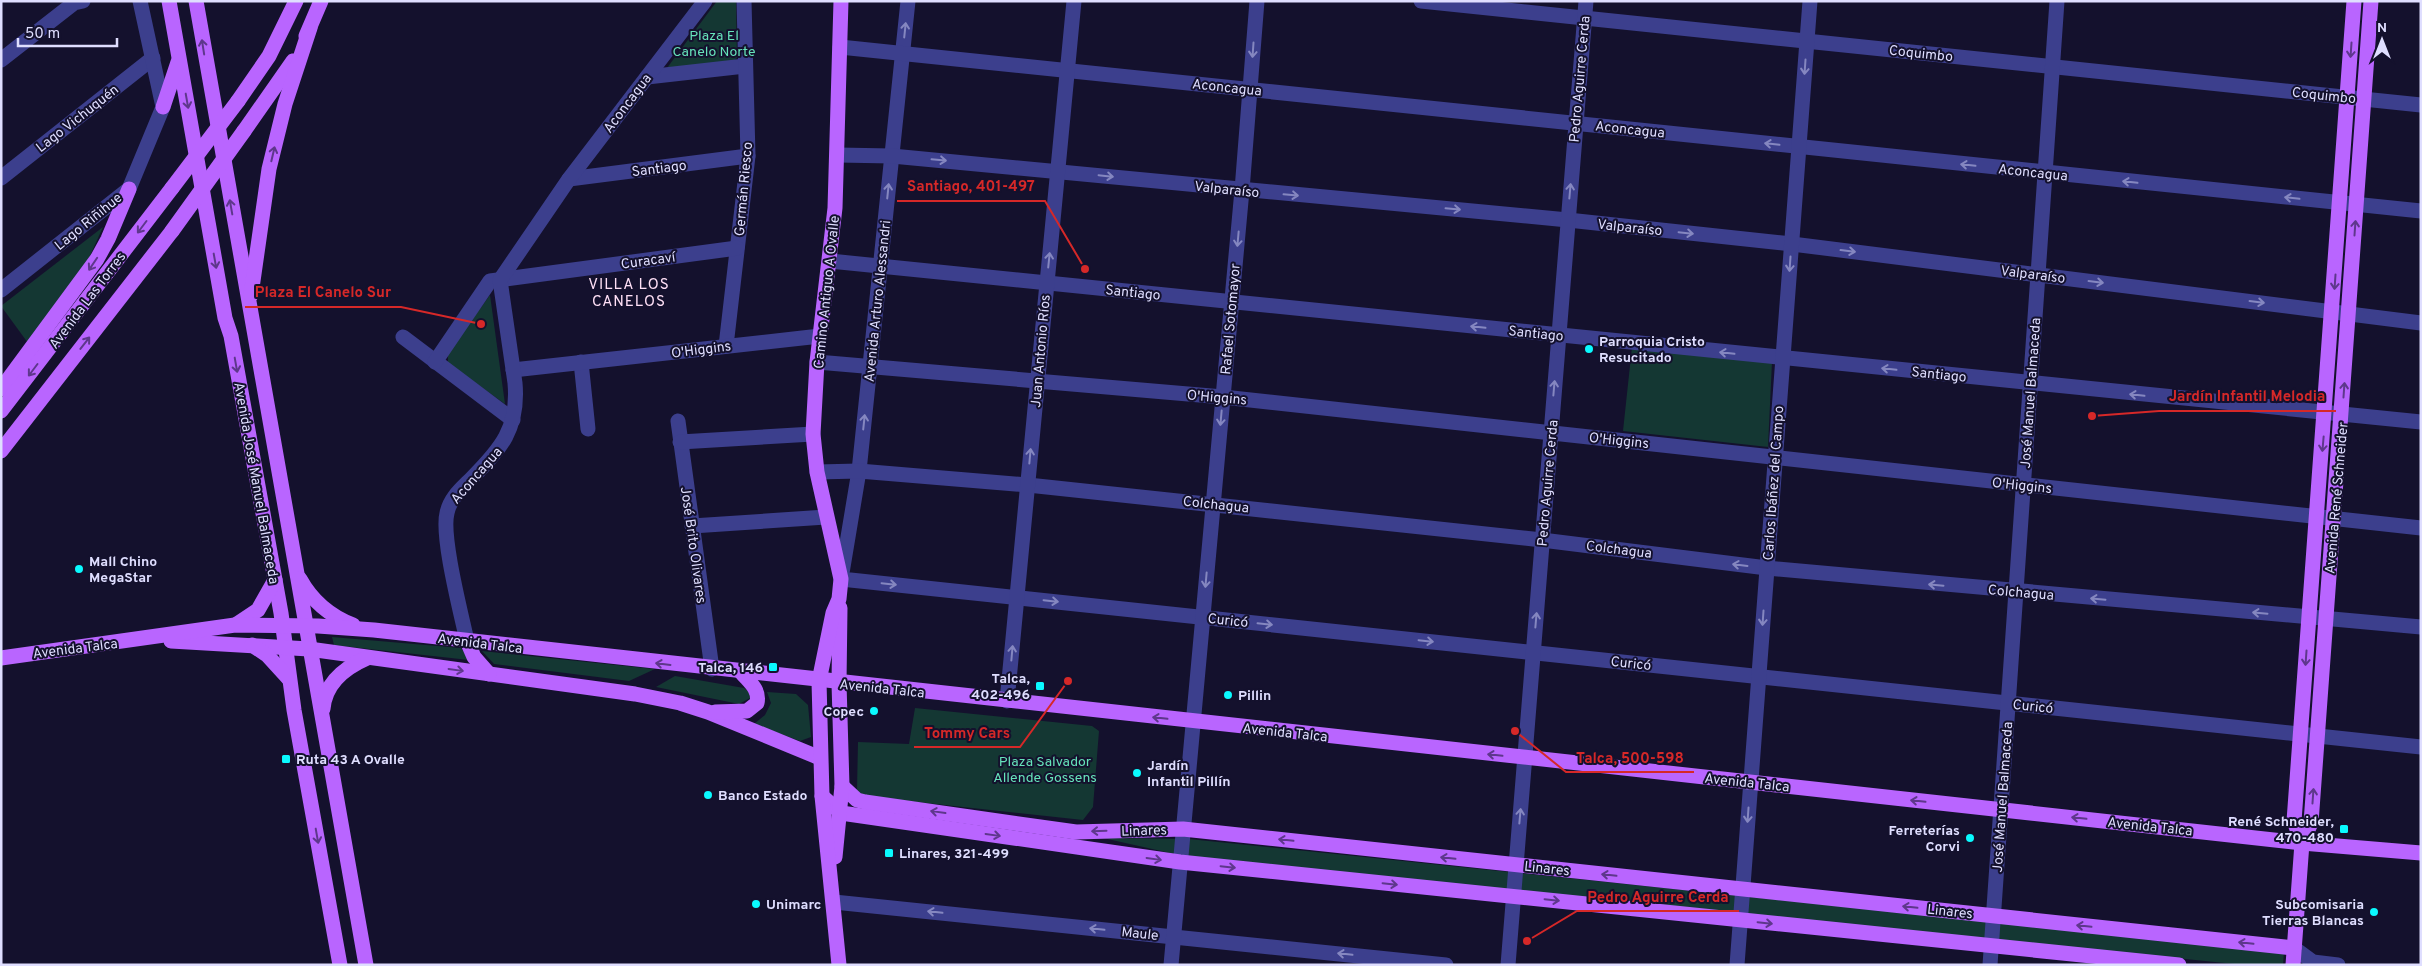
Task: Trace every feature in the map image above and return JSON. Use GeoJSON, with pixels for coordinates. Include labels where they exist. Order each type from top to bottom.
{"type":"FeatureCollection","features":[{"type":"Feature","properties":{"kind":"main road","name":"Avenida José Manuel Balmaceda"},"geometry":{"type":"LineString","coordinates":[[169,1],[225,318],[231,336],[275,580],[288,678],[340,965]]}},
{"type":"Feature","properties":{"kind":"main road","name":"Avenida José Manuel Balmaceda"},"geometry":{"type":"LineString","coordinates":[[196,1],[304,626],[366,965]]}},
{"type":"Feature","properties":{"kind":"main road","name":"Avenida Las Torres"},"geometry":{"type":"LineString","coordinates":[[1,411],[238,101],[269,56],[296,1]]}},
{"type":"Feature","properties":{"kind":"main road"},"geometry":{"type":"LineString","coordinates":[[250,306],[269,169],[285,104],[310,28],[322,1]]}},
{"type":"Feature","properties":{"kind":"main road","name":"Camino Antiguo A Ovalle"},"geometry":{"type":"LineString","coordinates":[[841,1],[838,155],[830,261],[817,362],[813,434],[817,472],[841,579]]}},
{"type":"Feature","properties":{"kind":"main road","name":"Avenida René Schneider"},"geometry":{"type":"LineString","coordinates":[[2302,843],[2294,821],[2354,1]]}},
{"type":"Feature","properties":{"kind":"main road","name":"Avenida René Schneider"},"geometry":{"type":"LineString","coordinates":[[2293,965],[2302,843],[2311,823],[2350,314],[2371,1]]}},
{"type":"Feature","properties":{"kind":"main road","name":"Avenida Las Torres"},"geometry":{"type":"LineString","coordinates":[[1,451],[172,231],[284,76],[310,28]]}},
{"type":"Feature","properties":{"kind":"main road"},"geometry":{"type":"LineString","coordinates":[[162,107],[179,58]]}},
{"type":"Feature","properties":{"kind":"main road"},"geometry":{"type":"LineString","coordinates":[[1,389],[97,259],[110,234],[129,188]]}},
{"type":"Feature","properties":{"kind":"main road"},"geometry":{"type":"LineString","coordinates":[[295,570],[307,591],[323,608],[347,623],[374,630]]}},
{"type":"Feature","properties":{"kind":"main road","name":"Avenida Arturo Alessandri"},"geometry":{"type":"LineString","coordinates":[[832,876],[841,813],[842,786],[839,683],[841,614],[839,599],[841,579]]}},
{"type":"Feature","properties":{"kind":"main road"},"geometry":{"type":"LineString","coordinates":[[235,625],[251,617],[258,610],[275,580]]}},
{"type":"Feature","properties":{"kind":"main road","name":"Avenida Arturo Alessandri"},"geometry":{"type":"LineString","coordinates":[[839,599],[833,613],[818,681],[822,796],[832,876],[839,965]]}},
{"type":"Feature","properties":{"kind":"main road","name":"Avenida Talca"},"geometry":{"type":"LineString","coordinates":[[1,658],[235,625],[281,625],[374,630],[818,681],[1751,783],[2302,843],[2421,853]]}},
{"type":"Feature","properties":{"kind":"main road","name":"Avenida Talca"},"geometry":{"type":"LineString","coordinates":[[149,638],[200,643],[284,646],[635,694],[680,703],[708,712],[820,758]]}},
{"type":"Feature","properties":{"kind":"main road"},"geometry":{"type":"LineString","coordinates":[[467,641],[474,657],[489,674]]}},
{"type":"Feature","properties":{"kind":"main road"},"geometry":{"type":"LineString","coordinates":[[250,644],[267,655],[288,678]]}},
{"type":"Feature","properties":{"kind":"main road"},"geometry":{"type":"LineString","coordinates":[[322,721],[325,698],[333,681],[348,667],[367,658]]}},
{"type":"Feature","properties":{"kind":"main road"},"geometry":{"type":"LineString","coordinates":[[708,712],[747,711],[754,707],[757,703],[758,693],[740,672]]}},
{"type":"Feature","properties":{"kind":"main road","name":"Linares"},"geometry":{"type":"LineString","coordinates":[[842,786],[857,800],[865,802],[1076,832],[1183,829],[2294,948]]}},
{"type":"Feature","properties":{"kind":"main road"},"geometry":{"type":"LineString","coordinates":[[822,796],[841,813]]}},
{"type":"Feature","properties":{"kind":"main road","name":"Linares"},"geometry":{"type":"LineString","coordinates":[[841,813],[1180,862],[2179,965]]}},
{"type":"Feature","properties":{"kind":"street"},"geometry":{"type":"LineString","coordinates":[[1,60],[74,3],[83,1]]}},
{"type":"Feature","properties":{"kind":"street"},"geometry":{"type":"LineString","coordinates":[[140,1],[162,107]]}},
{"type":"Feature","properties":{"kind":"street","name":"Aconcagua"},"geometry":{"type":"LineString","coordinates":[[467,641],[445,531],[446,514],[457,493],[496,454],[513,420],[516,395],[500,280],[569,179],[705,1]]}},
{"type":"Feature","properties":{"kind":"street","name":"Germán Riesco"},"geometry":{"type":"LineString","coordinates":[[726,346],[748,156],[744,1]]}},
{"type":"Feature","properties":{"kind":"street","name":"Avenida Arturo Alessandri"},"geometry":{"type":"LineString","coordinates":[[841,579],[859,471],[908,1]]}},
{"type":"Feature","properties":{"kind":"street","name":"Juan Antonio Ríos"},"geometry":{"type":"LineString","coordinates":[[1007,701],[1074,1]]}},
{"type":"Feature","properties":{"kind":"street","name":"Rafael Sotomayor"},"geometry":{"type":"LineString","coordinates":[[1171,965],[1242,190],[1257,1]]}},
{"type":"Feature","properties":{"kind":"street","name":"Coquimbo"},"geometry":{"type":"LineString","coordinates":[[1421,1],[2421,105]]}},
{"type":"Feature","properties":{"kind":"street","name":"Pedro Aguirre Cerda"},"geometry":{"type":"LineString","coordinates":[[1508,965],[1586,1]]}},
{"type":"Feature","properties":{"kind":"street","name":"Carlos Ibáñez del Campo"},"geometry":{"type":"LineString","coordinates":[[1737,965],[1810,1]]}},
{"type":"Feature","properties":{"kind":"street","name":"José Manuel Balmaceda"},"geometry":{"type":"LineString","coordinates":[[1990,965],[2057,1]]}},
{"type":"Feature","properties":{"kind":"street","name":"Aconcagua"},"geometry":{"type":"LineString","coordinates":[[840,47],[2340,204],[2421,210]]}},
{"type":"Feature","properties":{"kind":"street","name":"Lago Vichuquén"},"geometry":{"type":"LineString","coordinates":[[1,178],[153,58]]}},
{"type":"Feature","properties":{"kind":"street"},"geometry":{"type":"LineString","coordinates":[[647,77],[745,66]]}},
{"type":"Feature","properties":{"kind":"street","name":"Lago Riñihue"},"geometry":{"type":"LineString","coordinates":[[1,290],[129,188],[162,107]]}},
{"type":"Feature","properties":{"kind":"street","name":"Valparaíso"},"geometry":{"type":"LineString","coordinates":[[838,155],[892,156],[1568,220],[1792,244],[2421,323]]}},
{"type":"Feature","properties":{"kind":"street","name":"Santiago"},"geometry":{"type":"LineString","coordinates":[[569,179],[748,156]]}},
{"type":"Feature","properties":{"kind":"street","name":"Curacaví"},"geometry":{"type":"LineString","coordinates":[[500,280],[738,248]]}},
{"type":"Feature","properties":{"kind":"street","name":"Santiago"},"geometry":{"type":"LineString","coordinates":[[830,261],[2325,414],[2421,422]]}},
{"type":"Feature","properties":{"kind":"street","name":"Aconcagua"},"geometry":{"type":"LineString","coordinates":[[435,362],[490,281],[500,280]]}},
{"type":"Feature","properties":{"kind":"street","name":"O'Higgins"},"geometry":{"type":"LineString","coordinates":[[513,370],[820,336]]}},
{"type":"Feature","properties":{"kind":"street"},"geometry":{"type":"LineString","coordinates":[[402,337],[513,420]]}},
{"type":"Feature","properties":{"kind":"street"},"geometry":{"type":"LineString","coordinates":[[582,362],[588,429]]}},
{"type":"Feature","properties":{"kind":"street","name":"O'Higgins"},"geometry":{"type":"LineString","coordinates":[[817,362],[1223,397],[2421,528]]}},
{"type":"Feature","properties":{"kind":"street","name":"José Brito Olivares"},"geometry":{"type":"LineString","coordinates":[[678,421],[712,669]]}},
{"type":"Feature","properties":{"kind":"street"},"geometry":{"type":"LineString","coordinates":[[680,442],[813,434]]}},
{"type":"Feature","properties":{"kind":"street","name":"Colchagua"},"geometry":{"type":"LineString","coordinates":[[817,472],[859,471],[1028,485],[1542,540],[1767,568],[2016,592],[2421,627]]}},
{"type":"Feature","properties":{"kind":"street"},"geometry":{"type":"LineString","coordinates":[[692,526],[826,517]]}},
{"type":"Feature","properties":{"kind":"street","name":"Curicó"},"geometry":{"type":"LineString","coordinates":[[841,579],[2421,747]]}},
{"type":"Feature","properties":{"kind":"street","name":"Maule"},"geometry":{"type":"LineString","coordinates":[[834,902],[1446,965]]}},
{"type":"Feature","properties":{"kind":"street"},"geometry":{"type":"LineString","coordinates":[[2294,948],[2311,964],[2338,965]]}},
{"type":"Feature","properties":{"kind":"green space","name":"Plaza El Canelo Norte"},"geometry":{"type":"Polygon","coordinates":[[[717,1],[736,1],[737,58],[731,64],[664,72],[717,1]]]}},
{"type":"Feature","properties":{"kind":"green space"},"geometry":{"type":"Polygon","coordinates":[[[103,227],[85,267],[28,343],[1,306],[103,227]]]}},
{"type":"Feature","properties":{"kind":"green space"},"geometry":{"type":"Polygon","coordinates":[[[490,295],[505,404],[448,363],[448,353],[490,295]]]}},
{"type":"Feature","properties":{"kind":"green space"},"geometry":{"type":"Polygon","coordinates":[[[1632,347],[1772,362],[1768,447],[1623,431],[1632,347]]]}},
{"type":"Feature","properties":{"kind":"green space"},"geometry":{"type":"Polygon","coordinates":[[[332,637],[461,648],[469,660],[334,645],[332,637]]]}},
{"type":"Feature","properties":{"kind":"green space"},"geometry":{"type":"Polygon","coordinates":[[[482,651],[655,669],[629,681],[494,664],[482,651]]]}},
{"type":"Feature","properties":{"kind":"green space"},"geometry":{"type":"Polygon","coordinates":[[[675,676],[744,688],[749,692],[750,698],[739,704],[656,687],[675,676]]]}},
{"type":"Feature","properties":{"kind":"green space"},"geometry":{"type":"Polygon","coordinates":[[[767,692],[796,694],[808,705],[811,737],[800,741],[754,724],[765,715],[771,703],[767,692]]]}},
{"type":"Feature","properties":{"kind":"green space","name":"Plaza Salvador Allende Gossens"},"geometry":{"type":"Polygon","coordinates":[[[915,708],[1092,726],[1099,731],[1093,807],[1083,820],[862,796],[857,790],[858,742],[909,744],[915,708]]]}},
{"type":"Feature","properties":{"kind":"green space"},"geometry":{"type":"Polygon","coordinates":[[[1103,838],[1189,839],[2284,952],[2283,965],[2244,965],[1188,857],[1103,838]]]}},
{"type":"Feature","properties":{"kind":"place","name":"Santiago, 401-497"},"geometry":{"type":"Point","coordinates":[1085,269]}},
{"type":"Feature","properties":{"kind":"place","name":"Plaza El Canelo Sur"},"geometry":{"type":"Point","coordinates":[481,324]}},
{"type":"Feature","properties":{"kind":"place","name":"Parroquia Cristo Resucitado"},"geometry":{"type":"Point","coordinates":[1589,349]}},
{"type":"Feature","properties":{"kind":"place","name":"Jardín Infantil Melodia"},"geometry":{"type":"Point","coordinates":[2092,416]}},
{"type":"Feature","properties":{"kind":"place","name":"Mall Chino MegaStar"},"geometry":{"type":"Point","coordinates":[79,569]}},
{"type":"Feature","properties":{"kind":"place","name":"Talca, 146"},"geometry":{"type":"Point","coordinates":[773,667]}},
{"type":"Feature","properties":{"kind":"place","name":"Tommy Cars"},"geometry":{"type":"Point","coordinates":[1068,681]}},
{"type":"Feature","properties":{"kind":"place","name":"Talca, 402-496"},"geometry":{"type":"Point","coordinates":[1040,686]}},
{"type":"Feature","properties":{"kind":"place","name":"Pillin"},"geometry":{"type":"Point","coordinates":[1228,695]}},
{"type":"Feature","properties":{"kind":"place","name":"Copec"},"geometry":{"type":"Point","coordinates":[874,711]}},
{"type":"Feature","properties":{"kind":"place","name":"Talca, 500-598"},"geometry":{"type":"Point","coordinates":[1515,731]}},
{"type":"Feature","properties":{"kind":"place","name":"Ruta 43 A Ovalle"},"geometry":{"type":"Point","coordinates":[286,759]}},
{"type":"Feature","properties":{"kind":"place","name":"Jardín Infantil Pillín"},"geometry":{"type":"Point","coordinates":[1137,773]}},
{"type":"Feature","properties":{"kind":"place","name":"Banco Estado"},"geometry":{"type":"Point","coordinates":[708,795]}},
{"type":"Feature","properties":{"kind":"place","name":"René Schneider, 470-480"},"geometry":{"type":"Point","coordinates":[2344,829]}},
{"type":"Feature","properties":{"kind":"place","name":"Ferreterías Corvi"},"geometry":{"type":"Point","coordinates":[1970,838]}},
{"type":"Feature","properties":{"kind":"place","name":"Linares, 321-499"},"geometry":{"type":"Point","coordinates":[889,853]}},
{"type":"Feature","properties":{"kind":"place","name":"Unimarc"},"geometry":{"type":"Point","coordinates":[756,904]}},
{"type":"Feature","properties":{"kind":"place","name":"Subcomisaria Tierras Blancas"},"geometry":{"type":"Point","coordinates":[2374,912]}},
{"type":"Feature","properties":{"kind":"place","name":"Pedro Aguirre Cerda"},"geometry":{"type":"Point","coordinates":[1527,941]}},
{"type":"Feature","properties":{"kind":"district","name":"VILLA LOS CANELOS"},"geometry":{"type":"Point","coordinates":[629,292]}}]}
